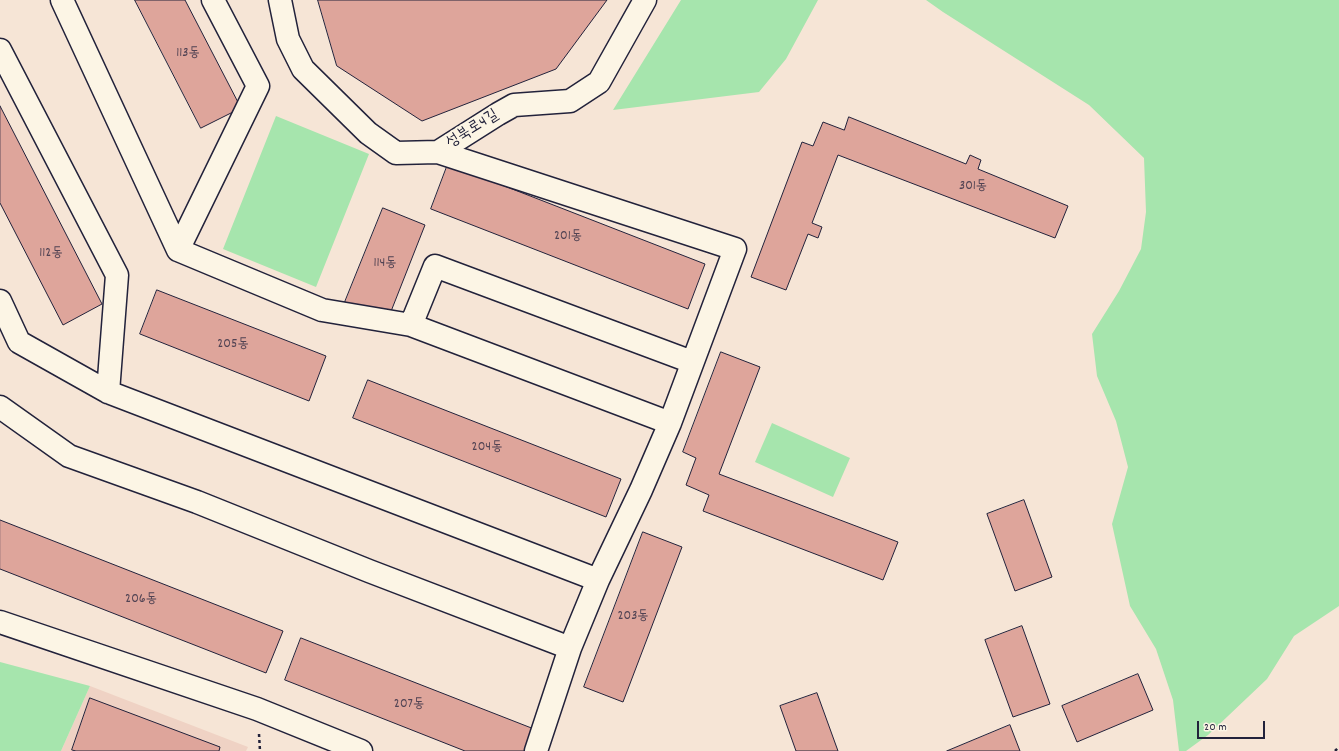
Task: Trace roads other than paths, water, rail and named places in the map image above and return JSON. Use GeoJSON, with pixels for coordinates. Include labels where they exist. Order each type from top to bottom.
{"type":"FeatureCollection","features":[{"type":"Feature","properties":{"kind":"street"},"geometry":{"type":"LineString","coordinates":[[62,0],[178,250],[322,310],[410,325],[670,423]]}},
{"type":"Feature","properties":{"kind":"street"},"geometry":{"type":"LineString","coordinates":[[178,250],[258,86],[213,0]]}},
{"type":"Feature","properties":{"kind":"street","name":"성북로4길"},"geometry":{"type":"LineString","coordinates":[[280,0],[288,39],[303,69],[368,133],[396,153],[438,152],[514,105],[570,101],[599,82],[645,0]]}},
{"type":"Feature","properties":{"kind":"street"},"geometry":{"type":"LineString","coordinates":[[0,50],[117,275],[108,392]]}},
{"type":"Feature","properties":{"kind":"street"},"geometry":{"type":"LineString","coordinates":[[438,152],[735,249],[670,423],[641,490],[598,580],[570,648],[536,751]]}},
{"type":"Feature","properties":{"kind":"street"},"geometry":{"type":"LineString","coordinates":[[410,325],[434,266],[692,362]]}},
{"type":"Feature","properties":{"kind":"street"},"geometry":{"type":"LineString","coordinates":[[0,302],[19,342],[108,392],[598,580]]}},
{"type":"Feature","properties":{"kind":"street"},"geometry":{"type":"LineString","coordinates":[[0,406],[69,456],[197,502],[369,571],[570,648]]}},
{"type":"Feature","properties":{"kind":"street"},"geometry":{"type":"LineString","coordinates":[[0,622],[257,709],[338,746],[361,751]]}}]}
